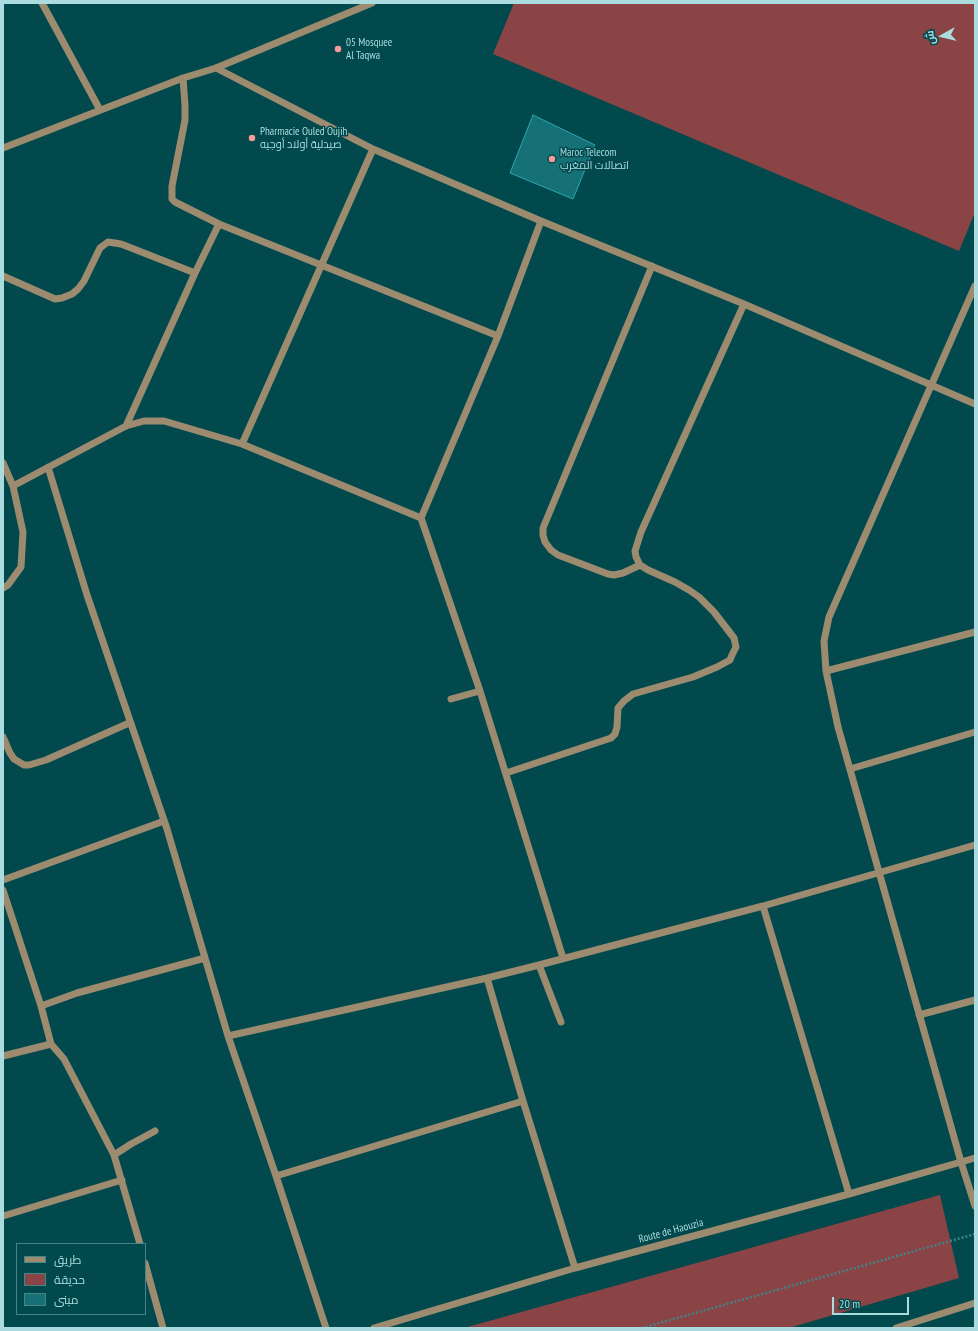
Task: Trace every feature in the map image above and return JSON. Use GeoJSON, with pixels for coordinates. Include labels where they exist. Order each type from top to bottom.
{"type":"FeatureCollection","features":[{"type":"Feature","properties":{"kind":"street"},"geometry":{"type":"LineString","coordinates":[[42,3],[100,110]]}},
{"type":"Feature","properties":{"kind":"street"},"geometry":{"type":"LineString","coordinates":[[3,148],[183,78],[216,68],[372,3]]}},
{"type":"Feature","properties":{"kind":"street"},"geometry":{"type":"LineString","coordinates":[[216,68],[373,149],[541,221],[744,304],[975,404]]}},
{"type":"Feature","properties":{"kind":"street"},"geometry":{"type":"LineString","coordinates":[[183,78],[185,120],[172,186],[172,199],[181,206],[219,224],[498,336]]}},
{"type":"Feature","properties":{"kind":"street"},"geometry":{"type":"LineString","coordinates":[[242,444],[373,149]]}},
{"type":"Feature","properties":{"kind":"street"},"geometry":{"type":"LineString","coordinates":[[541,221],[498,336],[421,518],[480,691],[563,958]]}},
{"type":"Feature","properties":{"kind":"street"},"geometry":{"type":"LineString","coordinates":[[126,426],[195,273],[219,224]]}},
{"type":"Feature","properties":{"kind":"street"},"geometry":{"type":"LineString","coordinates":[[3,276],[55,298],[62,298],[72,294],[78,289],[100,248],[108,242],[121,244],[195,273]]}},
{"type":"Feature","properties":{"kind":"street"},"geometry":{"type":"LineString","coordinates":[[640,565],[623,573],[614,575],[565,558],[555,553],[548,546],[545,542],[542,528],[652,266]]}},
{"type":"Feature","properties":{"kind":"street"},"geometry":{"type":"LineString","coordinates":[[975,286],[829,617],[824,641],[826,671],[838,727],[961,1162],[975,1206]]}},
{"type":"Feature","properties":{"kind":"street"},"geometry":{"type":"LineString","coordinates":[[506,773],[611,738],[615,734],[617,727],[618,708],[633,694],[692,676],[717,667],[730,660],[736,647],[734,638],[714,612],[689,590],[640,565],[635,551],[641,532],[744,304]]}},
{"type":"Feature","properties":{"kind":"street"},"geometry":{"type":"LineString","coordinates":[[12,486],[126,426],[144,421],[164,421],[242,444],[421,518]]}},
{"type":"Feature","properties":{"kind":"street"},"geometry":{"type":"LineString","coordinates":[[3,463],[12,486],[23,532],[21,567],[8,586],[3,588]]}},
{"type":"Feature","properties":{"kind":"street"},"geometry":{"type":"LineString","coordinates":[[48,467],[87,595],[129,723],[164,821],[228,1036],[326,1328]]}},
{"type":"Feature","properties":{"kind":"street"},"geometry":{"type":"LineString","coordinates":[[826,671],[975,632]]}},
{"type":"Feature","properties":{"kind":"street"},"geometry":{"type":"LineString","coordinates":[[451,700],[480,691]]}},
{"type":"Feature","properties":{"kind":"street"},"geometry":{"type":"LineString","coordinates":[[3,736],[14,759],[24,765],[29,765],[46,760],[129,723]]}},
{"type":"Feature","properties":{"kind":"street"},"geometry":{"type":"LineString","coordinates":[[850,769],[975,732]]}},
{"type":"Feature","properties":{"kind":"street"},"geometry":{"type":"LineString","coordinates":[[3,880],[164,821]]}},
{"type":"Feature","properties":{"kind":"street"},"geometry":{"type":"LineString","coordinates":[[228,1036],[539,965],[763,906],[975,845]]}},
{"type":"Feature","properties":{"kind":"street"},"geometry":{"type":"LineString","coordinates":[[3,890],[52,1044],[64,1059],[114,1155],[140,1243]]}},
{"type":"Feature","properties":{"kind":"street"},"geometry":{"type":"LineString","coordinates":[[763,906],[849,1194]]}},
{"type":"Feature","properties":{"kind":"street"},"geometry":{"type":"LineString","coordinates":[[41,1006],[77,993],[205,958]]}},
{"type":"Feature","properties":{"kind":"street"},"geometry":{"type":"LineString","coordinates":[[539,965],[561,1022]]}},
{"type":"Feature","properties":{"kind":"street"},"geometry":{"type":"LineString","coordinates":[[487,978],[523,1101],[575,1268]]}},
{"type":"Feature","properties":{"kind":"street"},"geometry":{"type":"LineString","coordinates":[[919,1015],[975,1000]]}},
{"type":"Feature","properties":{"kind":"street"},"geometry":{"type":"LineString","coordinates":[[3,1056],[52,1044]]}},
{"type":"Feature","properties":{"kind":"street"},"geometry":{"type":"LineString","coordinates":[[276,1176],[523,1101]]}},
{"type":"Feature","properties":{"kind":"street"},"geometry":{"type":"LineString","coordinates":[[114,1155],[156,1131]]}},
{"type":"Feature","properties":{"kind":"street","name":"Route de Haouzia"},"geometry":{"type":"LineString","coordinates":[[374,1328],[575,1268],[849,1194],[975,1158]]}},
{"type":"Feature","properties":{"kind":"street"},"geometry":{"type":"LineString","coordinates":[[3,1216],[122,1180]]}},
{"type":"Feature","properties":{"kind":"street"},"geometry":{"type":"LineString","coordinates":[[146,1267],[163,1328]]}},
{"type":"Feature","properties":{"kind":"street"},"geometry":{"type":"LineString","coordinates":[[896,1328],[975,1303]]}},
{"type":"Feature","properties":{"kind":"path"},"geometry":{"type":"LineString","coordinates":[[642,1328],[975,1234]]}},
{"type":"Feature","properties":{"kind":"green space"},"geometry":{"type":"Polygon","coordinates":[[[514,3],[975,3],[975,212],[959,251],[493,54],[514,3]]]}},
{"type":"Feature","properties":{"kind":"green space"},"geometry":{"type":"Polygon","coordinates":[[[940,1195],[959,1278],[789,1328],[464,1328],[940,1195]]]}},
{"type":"Feature","properties":{"kind":"building","name":"Maroc Telecom اتصالات المغرب"},"geometry":{"type":"Polygon","coordinates":[[[533,115],[595,145],[573,199],[510,173],[533,115]]]}},
{"type":"Feature","properties":{"kind":"place","name":"05 Mosquee Al Taqwa"},"geometry":{"type":"Point","coordinates":[338,49]}},
{"type":"Feature","properties":{"kind":"place","name":"Pharmacie Ouled Oujih صيدلية أولاد أوجيه"},"geometry":{"type":"Point","coordinates":[252,138]}},
{"type":"Feature","properties":{"kind":"place","name":"Maroc Telecom اتصالات المغرب"},"geometry":{"type":"Point","coordinates":[552,159]}}]}
